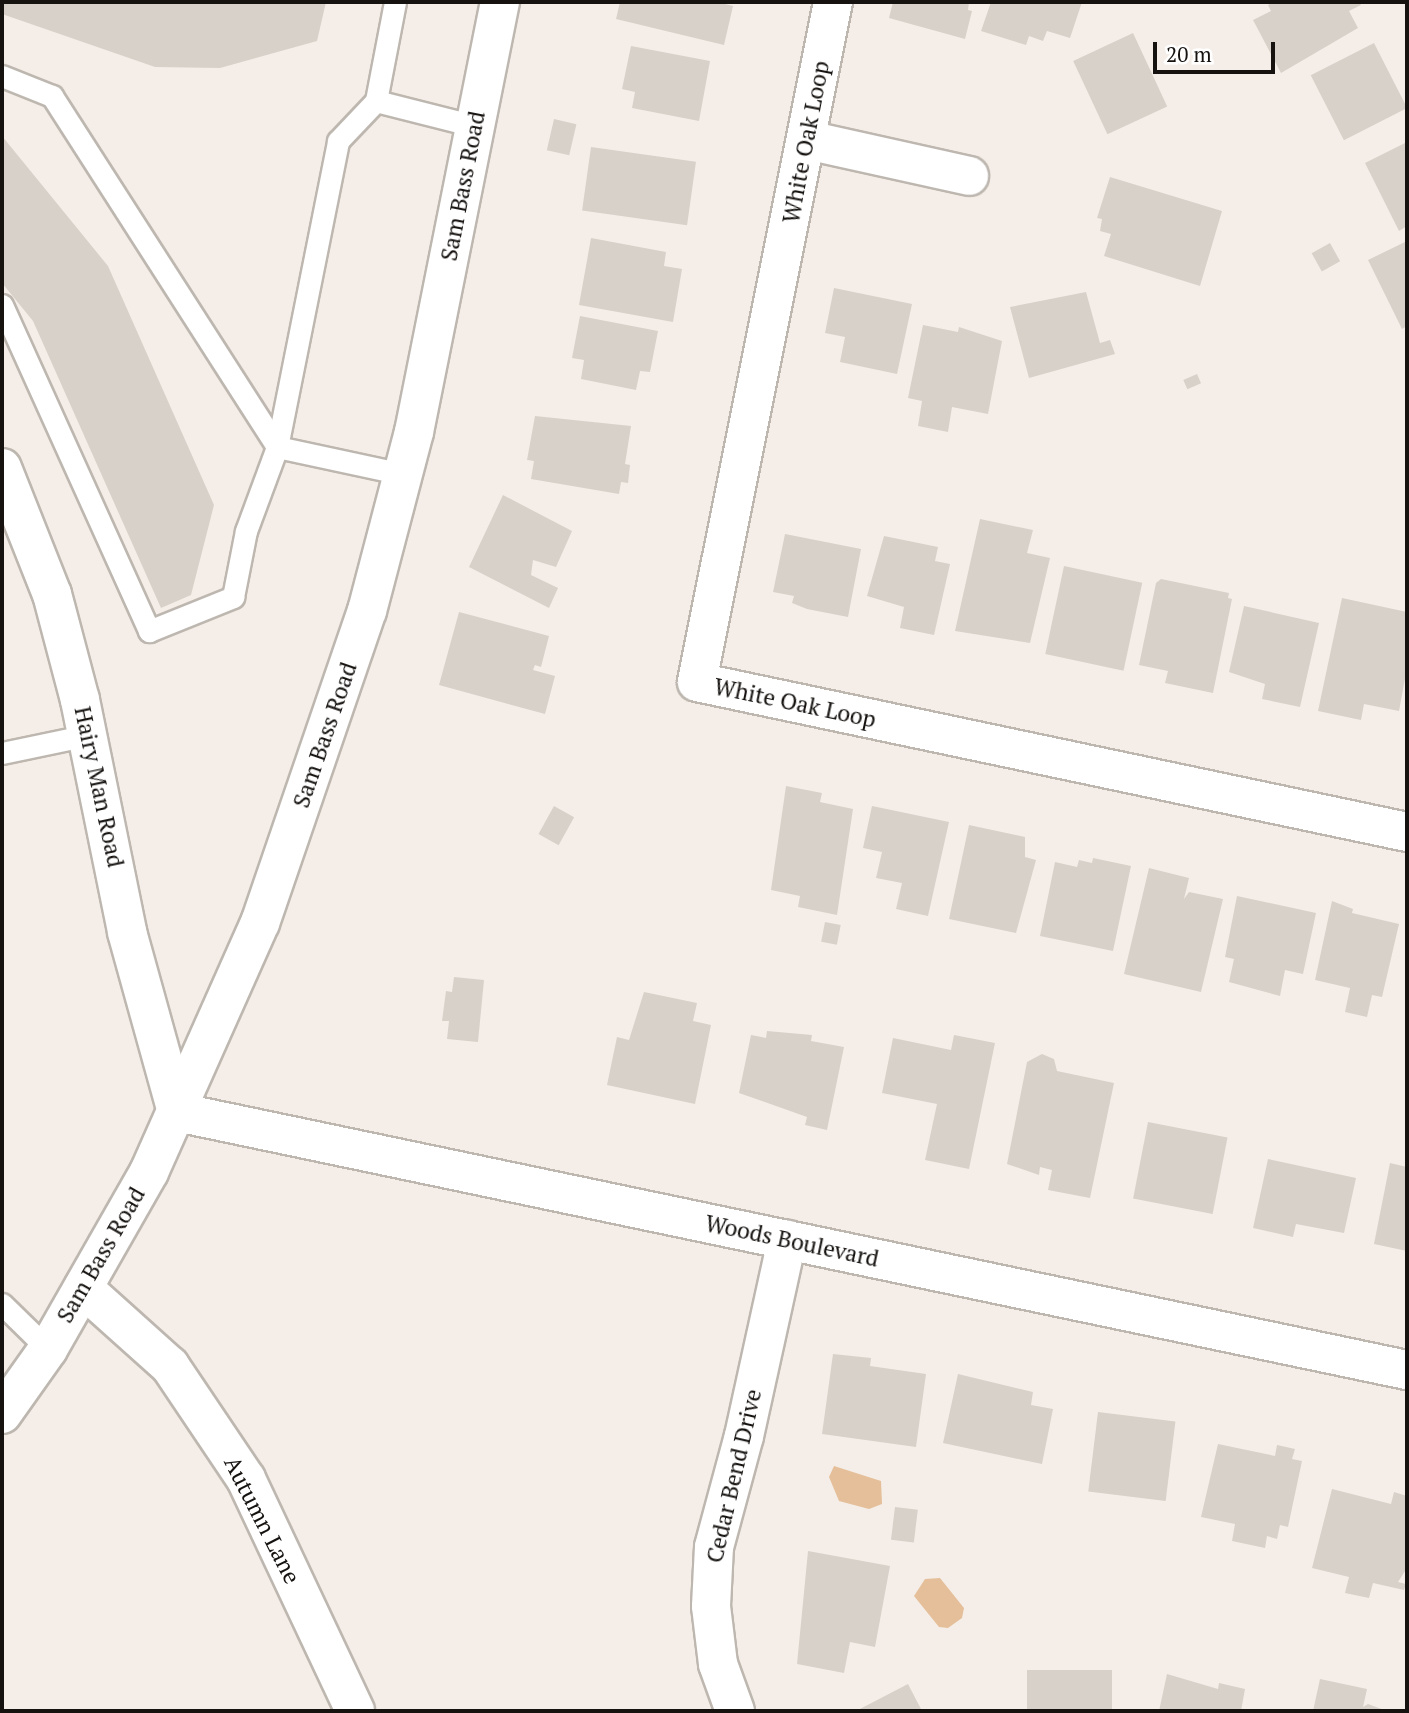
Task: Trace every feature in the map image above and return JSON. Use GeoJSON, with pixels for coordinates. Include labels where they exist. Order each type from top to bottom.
{"type":"FeatureCollection","features":[{"type":"Feature","properties":{"kind":"street","name":"Sam Bass Road"},"geometry":{"type":"LineString","coordinates":[[2,1414],[48,1349],[177,1112],[260,923],[367,611],[403,474],[500,2]]}},
{"type":"Feature","properties":{"kind":"street","name":"White Oak Loop"},"geometry":{"type":"LineString","coordinates":[[833,2],[697,682],[1407,832]]}},
{"type":"Feature","properties":{"kind":"street"},"geometry":{"type":"LineString","coordinates":[[807,140],[970,176]]}},
{"type":"Feature","properties":{"kind":"street","name":"Hairy Man Road"},"geometry":{"type":"LineString","coordinates":[[2,468],[10,507],[52,594],[88,735],[127,932],[177,1112]]}},
{"type":"Feature","properties":{"kind":"street","name":"Woods Boulevard"},"geometry":{"type":"LineString","coordinates":[[177,1112],[1407,1370]]}},
{"type":"Feature","properties":{"kind":"street","name":"Cedar Bend Drive"},"geometry":{"type":"LineString","coordinates":[[735,1711],[718,1664],[711,1606],[714,1547],[744,1436],[787,1240]]}},
{"type":"Feature","properties":{"kind":"street","name":"Autumn Lane"},"geometry":{"type":"LineString","coordinates":[[83,1288],[170,1366],[246,1479],[355,1711]]}},
{"type":"Feature","properties":{"kind":"lane"},"geometry":{"type":"LineString","coordinates":[[2,305],[149,631],[233,597],[246,531],[277,447],[338,141],[376,101],[395,2]]}},
{"type":"Feature","properties":{"kind":"lane"},"geometry":{"type":"LineString","coordinates":[[2,76],[52,96],[277,447],[403,474]]}},
{"type":"Feature","properties":{"kind":"lane"},"geometry":{"type":"LineString","coordinates":[[376,101],[475,126]]}},
{"type":"Feature","properties":{"kind":"lane"},"geometry":{"type":"LineString","coordinates":[[2,753],[88,735]]}},
{"type":"Feature","properties":{"kind":"lane"},"geometry":{"type":"LineString","coordinates":[[2,1304],[48,1349]]}},
{"type":"Feature","properties":{"kind":"shaded area"},"geometry":{"type":"Polygon","coordinates":[[[834,1466],[881,1481],[882,1504],[869,1509],[839,1501],[829,1477],[834,1466]]]}},
{"type":"Feature","properties":{"kind":"shaded area"},"geometry":{"type":"Polygon","coordinates":[[[940,1578],[964,1608],[962,1618],[948,1628],[939,1627],[914,1596],[925,1579],[940,1578]]]}},
{"type":"Feature","properties":{"kind":"building"},"geometry":{"type":"Polygon","coordinates":[[[2,2],[326,2],[317,41],[220,68],[155,67],[2,14],[2,2]]]}},
{"type":"Feature","properties":{"kind":"building"},"geometry":{"type":"Polygon","coordinates":[[[620,2],[717,2],[733,6],[724,45],[616,19],[620,2]]]}},
{"type":"Feature","properties":{"kind":"building"},"geometry":{"type":"Polygon","coordinates":[[[893,2],[969,2],[968,10],[972,11],[965,39],[889,18],[893,2]]]}},
{"type":"Feature","properties":{"kind":"building"},"geometry":{"type":"Polygon","coordinates":[[[991,2],[1082,2],[1070,38],[1047,31],[1043,41],[1029,36],[1026,45],[981,31],[991,2]]]}},
{"type":"Feature","properties":{"kind":"building"},"geometry":{"type":"Polygon","coordinates":[[[1273,2],[1359,2],[1361,5],[1349,11],[1358,28],[1281,73],[1253,20],[1271,11],[1268,5],[1273,2]]]}},
{"type":"Feature","properties":{"kind":"building"},"geometry":{"type":"Polygon","coordinates":[[[1133,33],[1167,106],[1107,134],[1073,61],[1133,33]]]}},
{"type":"Feature","properties":{"kind":"building"},"geometry":{"type":"Polygon","coordinates":[[[1374,43],[1407,108],[1344,140],[1311,75],[1374,43]]]}},
{"type":"Feature","properties":{"kind":"building"},"geometry":{"type":"Polygon","coordinates":[[[631,46],[710,61],[699,121],[632,108],[635,92],[622,89],[631,46]]]}},
{"type":"Feature","properties":{"kind":"building"},"geometry":{"type":"Polygon","coordinates":[[[554,119],[576,124],[569,155],[547,150],[554,119]]]}},
{"type":"Feature","properties":{"kind":"building"},"geometry":{"type":"Polygon","coordinates":[[[2,136],[108,266],[214,505],[191,595],[161,608],[33,321],[2,283],[2,136]]]}},
{"type":"Feature","properties":{"kind":"building"},"geometry":{"type":"Polygon","coordinates":[[[1407,142],[1407,226],[1399,231],[1365,163],[1407,142]]]}},
{"type":"Feature","properties":{"kind":"building"},"geometry":{"type":"Polygon","coordinates":[[[591,147],[696,162],[687,225],[582,210],[591,147]]]}},
{"type":"Feature","properties":{"kind":"building"},"geometry":{"type":"Polygon","coordinates":[[[1110,177],[1222,211],[1200,286],[1104,256],[1111,234],[1100,231],[1102,219],[1097,218],[1110,177]]]}},
{"type":"Feature","properties":{"kind":"building"},"geometry":{"type":"Polygon","coordinates":[[[591,238],[666,252],[664,266],[682,269],[673,322],[579,305],[591,238]]]}},
{"type":"Feature","properties":{"kind":"building"},"geometry":{"type":"Polygon","coordinates":[[[1407,241],[1407,326],[1402,329],[1368,260],[1407,241]]]}},
{"type":"Feature","properties":{"kind":"building"},"geometry":{"type":"Polygon","coordinates":[[[1330,243],[1340,261],[1322,272],[1312,253],[1330,243]]]}},
{"type":"Feature","properties":{"kind":"building"},"geometry":{"type":"Polygon","coordinates":[[[834,288],[912,304],[897,374],[840,362],[845,337],[825,333],[834,288]]]}},
{"type":"Feature","properties":{"kind":"building"},"geometry":{"type":"Polygon","coordinates":[[[1086,292],[1100,343],[1110,340],[1115,354],[1029,378],[1010,307],[1086,292]]]}},
{"type":"Feature","properties":{"kind":"building"},"geometry":{"type":"Polygon","coordinates":[[[580,316],[658,331],[650,372],[640,371],[636,390],[581,379],[584,360],[572,358],[580,316]]]}},
{"type":"Feature","properties":{"kind":"building"},"geometry":{"type":"Polygon","coordinates":[[[923,325],[958,332],[959,327],[1002,341],[988,414],[952,407],[948,432],[918,426],[922,401],[908,398],[923,325]]]}},
{"type":"Feature","properties":{"kind":"building"},"geometry":{"type":"Polygon","coordinates":[[[1197,374],[1201,383],[1187,389],[1183,380],[1197,374]]]}},
{"type":"Feature","properties":{"kind":"building"},"geometry":{"type":"Polygon","coordinates":[[[535,416],[631,426],[625,464],[630,465],[628,483],[621,482],[619,494],[531,479],[534,461],[527,460],[535,416]]]}},
{"type":"Feature","properties":{"kind":"building"},"geometry":{"type":"Polygon","coordinates":[[[503,495],[572,531],[556,567],[533,560],[531,575],[558,588],[549,608],[469,567],[503,495]]]}},
{"type":"Feature","properties":{"kind":"building"},"geometry":{"type":"Polygon","coordinates":[[[980,519],[1033,530],[1027,553],[1050,558],[1030,643],[955,631],[980,519]]]}},
{"type":"Feature","properties":{"kind":"building"},"geometry":{"type":"Polygon","coordinates":[[[785,534],[861,549],[848,617],[807,609],[792,603],[794,596],[773,592],[785,534]]]}},
{"type":"Feature","properties":{"kind":"building"},"geometry":{"type":"Polygon","coordinates":[[[884,536],[938,547],[935,561],[950,564],[934,635],[900,628],[904,607],[867,596],[884,536]]]}},
{"type":"Feature","properties":{"kind":"building"},"geometry":{"type":"Polygon","coordinates":[[[1064,566],[1142,583],[1124,671],[1045,654],[1064,566]]]}},
{"type":"Feature","properties":{"kind":"building"},"geometry":{"type":"Polygon","coordinates":[[[1161,579],[1229,593],[1228,598],[1232,599],[1213,693],[1165,683],[1168,671],[1139,665],[1156,583],[1161,579]]]}},
{"type":"Feature","properties":{"kind":"building"},"geometry":{"type":"Polygon","coordinates":[[[1342,598],[1407,612],[1407,668],[1399,711],[1364,704],[1361,720],[1318,711],[1342,598]]]}},
{"type":"Feature","properties":{"kind":"building"},"geometry":{"type":"Polygon","coordinates":[[[1244,606],[1319,623],[1300,707],[1262,699],[1265,684],[1229,672],[1244,606]]]}},
{"type":"Feature","properties":{"kind":"building"},"geometry":{"type":"Polygon","coordinates":[[[459,612],[549,636],[541,667],[535,665],[533,670],[555,676],[545,714],[439,685],[459,612]]]}},
{"type":"Feature","properties":{"kind":"building"},"geometry":{"type":"Polygon","coordinates":[[[786,786],[822,793],[820,802],[853,809],[837,915],[798,907],[800,896],[771,890],[786,786]]]}},
{"type":"Feature","properties":{"kind":"building"},"geometry":{"type":"Polygon","coordinates":[[[554,806],[574,817],[559,845],[538,834],[554,806]]]}},
{"type":"Feature","properties":{"kind":"building"},"geometry":{"type":"Polygon","coordinates":[[[872,806],[949,822],[928,916],[896,909],[902,883],[876,878],[882,852],[863,848],[872,806]]]}},
{"type":"Feature","properties":{"kind":"building"},"geometry":{"type":"Polygon","coordinates":[[[969,825],[1025,837],[1025,857],[1036,860],[1016,933],[949,919],[969,825]]]}},
{"type":"Feature","properties":{"kind":"building"},"geometry":{"type":"Polygon","coordinates":[[[1093,858],[1131,866],[1113,951],[1040,936],[1055,862],[1077,867],[1079,860],[1092,863],[1093,858]]]}},
{"type":"Feature","properties":{"kind":"building"},"geometry":{"type":"Polygon","coordinates":[[[1149,868],[1189,878],[1184,899],[1189,892],[1223,899],[1201,992],[1124,974],[1149,868]]]}},
{"type":"Feature","properties":{"kind":"building"},"geometry":{"type":"Polygon","coordinates":[[[1237,896],[1316,913],[1303,974],[1285,970],[1280,996],[1229,982],[1234,959],[1225,957],[1237,896]]]}},
{"type":"Feature","properties":{"kind":"building"},"geometry":{"type":"Polygon","coordinates":[[[1332,901],[1353,909],[1352,913],[1399,924],[1382,997],[1372,995],[1367,1017],[1345,1012],[1350,988],[1315,980],[1332,901]]]}},
{"type":"Feature","properties":{"kind":"building"},"geometry":{"type":"Polygon","coordinates":[[[825,922],[841,925],[837,945],[821,942],[825,922]]]}},
{"type":"Feature","properties":{"kind":"building"},"geometry":{"type":"Polygon","coordinates":[[[454,977],[484,980],[478,1042],[447,1039],[449,1021],[442,1021],[446,991],[452,992],[454,977]]]}},
{"type":"Feature","properties":{"kind":"building"},"geometry":{"type":"Polygon","coordinates":[[[644,992],[697,1003],[693,1021],[711,1025],[695,1104],[607,1085],[617,1037],[629,1040],[644,992]]]}},
{"type":"Feature","properties":{"kind":"building"},"geometry":{"type":"Polygon","coordinates":[[[767,1031],[812,1035],[811,1041],[844,1047],[827,1130],[805,1125],[807,1117],[739,1093],[751,1035],[766,1038],[767,1031]]]}},
{"type":"Feature","properties":{"kind":"building"},"geometry":{"type":"Polygon","coordinates":[[[954,1035],[995,1043],[969,1169],[925,1160],[937,1104],[882,1093],[893,1038],[951,1050],[954,1035]]]}},
{"type":"Feature","properties":{"kind":"building"},"geometry":{"type":"Polygon","coordinates":[[[1042,1054],[1054,1059],[1057,1071],[1114,1083],[1090,1198],[1048,1190],[1052,1170],[1040,1167],[1039,1175],[1007,1164],[1027,1062],[1042,1054]]]}},
{"type":"Feature","properties":{"kind":"building"},"geometry":{"type":"Polygon","coordinates":[[[1148,1122],[1228,1137],[1213,1214],[1133,1199],[1148,1122]]]}},
{"type":"Feature","properties":{"kind":"building"},"geometry":{"type":"Polygon","coordinates":[[[1268,1159],[1356,1178],[1344,1233],[1296,1224],[1293,1237],[1253,1228],[1268,1159]]]}},
{"type":"Feature","properties":{"kind":"building"},"geometry":{"type":"Polygon","coordinates":[[[1390,1163],[1407,1167],[1407,1251],[1374,1244],[1390,1163]]]}},
{"type":"Feature","properties":{"kind":"building"},"geometry":{"type":"Polygon","coordinates":[[[833,1354],[871,1358],[870,1366],[926,1374],[916,1447],[822,1434],[833,1354]]]}},
{"type":"Feature","properties":{"kind":"building"},"geometry":{"type":"Polygon","coordinates":[[[958,1374],[1033,1392],[1031,1405],[1053,1409],[1042,1464],[943,1443],[958,1374]]]}},
{"type":"Feature","properties":{"kind":"building"},"geometry":{"type":"Polygon","coordinates":[[[1098,1412],[1175,1422],[1166,1501],[1088,1491],[1098,1412]]]}},
{"type":"Feature","properties":{"kind":"building"},"geometry":{"type":"Polygon","coordinates":[[[1218,1444],[1275,1456],[1277,1445],[1295,1449],[1292,1459],[1302,1461],[1288,1527],[1280,1525],[1277,1539],[1267,1536],[1265,1548],[1232,1541],[1235,1524],[1201,1517],[1218,1444]]]}},
{"type":"Feature","properties":{"kind":"building"},"geometry":{"type":"Polygon","coordinates":[[[1332,1489],[1391,1504],[1394,1492],[1407,1496],[1407,1568],[1398,1582],[1406,1584],[1404,1590],[1373,1583],[1369,1598],[1345,1593],[1349,1577],[1312,1568],[1332,1489]]]}},
{"type":"Feature","properties":{"kind":"building"},"geometry":{"type":"Polygon","coordinates":[[[895,1507],[918,1510],[914,1543],[891,1540],[895,1507]]]}},
{"type":"Feature","properties":{"kind":"building"},"geometry":{"type":"Polygon","coordinates":[[[808,1551],[890,1566],[875,1647],[850,1642],[844,1673],[797,1664],[808,1551]]]}},
{"type":"Feature","properties":{"kind":"building"},"geometry":{"type":"Polygon","coordinates":[[[1027,1670],[1112,1670],[1112,1711],[1027,1711],[1027,1670]]]}},
{"type":"Feature","properties":{"kind":"building"},"geometry":{"type":"Polygon","coordinates":[[[1167,1674],[1218,1689],[1219,1683],[1245,1689],[1241,1711],[1159,1711],[1167,1674]]]}},
{"type":"Feature","properties":{"kind":"building"},"geometry":{"type":"Polygon","coordinates":[[[1320,1679],[1367,1689],[1363,1707],[1368,1704],[1387,1711],[1313,1711],[1320,1679]]]}},
{"type":"Feature","properties":{"kind":"building"},"geometry":{"type":"Polygon","coordinates":[[[908,1684],[922,1711],[856,1711],[908,1684]]]}}]}
